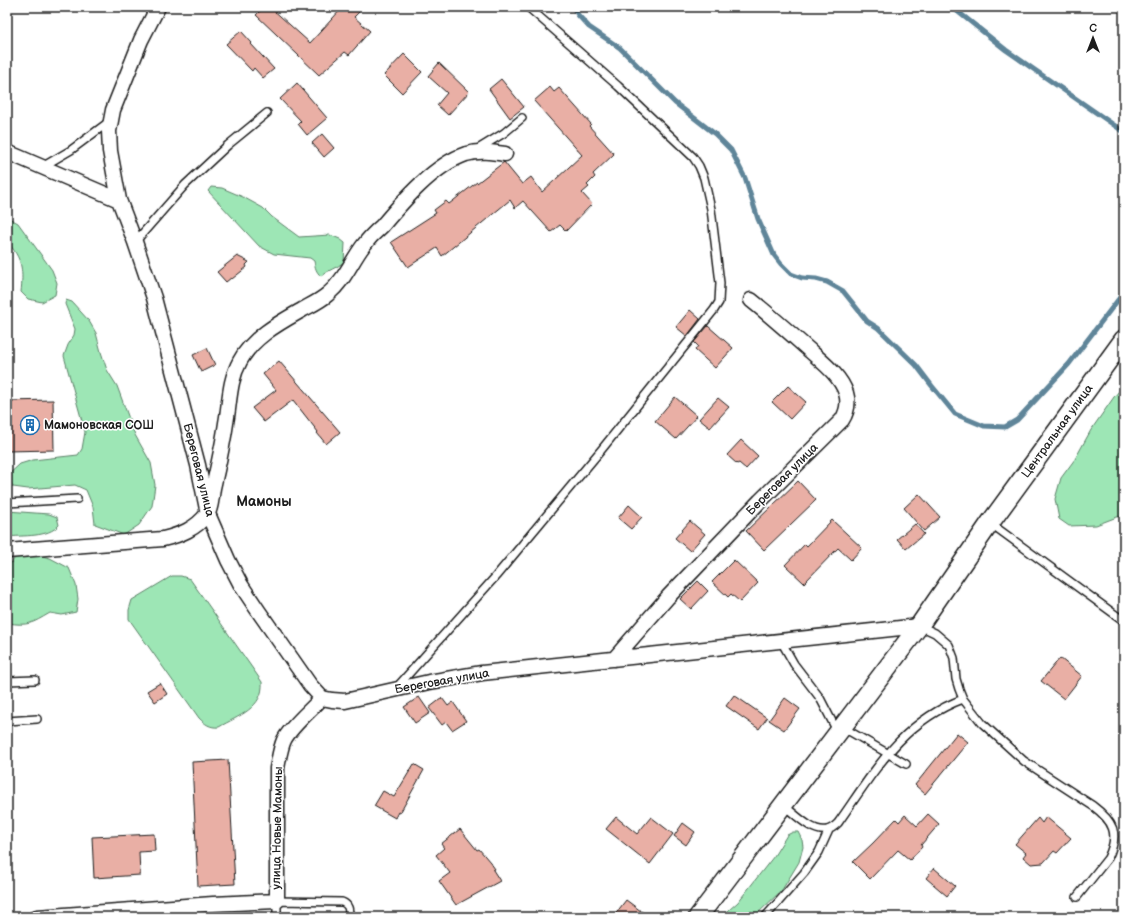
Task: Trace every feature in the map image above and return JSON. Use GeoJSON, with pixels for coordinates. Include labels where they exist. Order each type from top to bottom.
{"type":"FeatureCollection","features":[{"type":"Feature","properties":{"kind":"street","name":"Береговая улица"},"geometry":{"type":"LineString","coordinates":[[158,7],[131,62],[111,120],[109,131],[110,151],[119,200],[154,298],[198,465],[208,514],[228,560],[241,585],[310,685],[322,698],[345,701],[429,682],[482,673],[919,626]]}},
{"type":"Feature","properties":{"kind":"street"},"geometry":{"type":"LineString","coordinates":[[7,152],[119,200]]}},
{"type":"Feature","properties":{"kind":"street"},"geometry":{"type":"LineString","coordinates":[[7,551],[163,539],[180,535],[189,530],[208,514],[223,440],[232,379],[246,352],[261,336],[327,295],[346,274],[364,246],[411,193],[428,178],[453,160],[467,154],[479,152],[505,154]]}},
{"type":"Feature","properties":{"kind":"street","name":"Береговая улица"},"geometry":{"type":"LineString","coordinates":[[614,659],[668,596],[842,420],[846,412],[847,395],[838,378],[794,336],[751,300]]}},
{"type":"Feature","properties":{"kind":"street","name":"Центральная улица"},"geometry":{"type":"LineString","coordinates":[[698,917],[919,626],[990,523],[1124,339]]}},
{"type":"Feature","properties":{"kind":"street","name":"улица Новые Мамоны"},"geometry":{"type":"LineString","coordinates":[[37,917],[189,911],[276,901],[277,768],[280,751],[290,730],[322,698]]}},
{"type":"Feature","properties":{"kind":"lane"},"geometry":{"type":"LineString","coordinates":[[395,690],[496,576],[602,449],[719,302],[720,283],[711,209],[700,166],[618,86],[528,7]]}},
{"type":"Feature","properties":{"kind":"lane"},"geometry":{"type":"LineString","coordinates":[[135,242],[190,180],[228,145],[267,113]]}},
{"type":"Feature","properties":{"kind":"lane"},"geometry":{"type":"LineString","coordinates":[[467,154],[497,138],[522,118]]}},
{"type":"Feature","properties":{"kind":"lane"},"geometry":{"type":"LineString","coordinates":[[42,167],[71,150],[111,120]]}},
{"type":"Feature","properties":{"kind":"lane"},"geometry":{"type":"LineString","coordinates":[[7,503],[77,499]]}},
{"type":"Feature","properties":{"kind":"lane"},"geometry":{"type":"LineString","coordinates":[[990,523],[1124,621]]}},
{"type":"Feature","properties":{"kind":"lane"},"geometry":{"type":"LineString","coordinates":[[919,626],[935,633],[949,645],[954,658],[956,679],[963,699],[982,723],[1024,761],[1093,806],[1112,824],[1114,830],[1113,842],[1108,858],[1078,897]]}},
{"type":"Feature","properties":{"kind":"lane"},"geometry":{"type":"LineString","coordinates":[[781,641],[794,664],[820,698],[840,729],[906,764]]}},
{"type":"Feature","properties":{"kind":"lane"},"geometry":{"type":"LineString","coordinates":[[7,681],[35,680]]}},
{"type":"Feature","properties":{"kind":"lane"},"geometry":{"type":"LineString","coordinates":[[765,917],[808,868],[819,852],[829,830],[838,823],[887,754],[916,725],[947,706],[963,699]]}},
{"type":"Feature","properties":{"kind":"lane"},"geometry":{"type":"LineString","coordinates":[[7,721],[37,719]]}},
{"type":"Feature","properties":{"kind":"lane"},"geometry":{"type":"LineString","coordinates":[[783,804],[812,827],[819,830],[829,830]]}},
{"type":"Feature","properties":{"kind":"lane"},"geometry":{"type":"LineString","coordinates":[[277,917],[276,901],[342,902],[347,904],[349,908],[349,917]]}},
{"type":"Feature","properties":{"kind":"green space"},"geometry":{"type":"Polygon","coordinates":[[[211,187],[222,188],[263,208],[272,217],[299,237],[330,235],[340,239],[345,243],[344,262],[321,276],[315,267],[314,261],[310,258],[274,254],[259,246],[208,191],[211,187]]]}},
{"type":"Feature","properties":{"kind":"green space"},"geometry":{"type":"Polygon","coordinates":[[[7,217],[18,223],[52,270],[57,283],[55,295],[42,302],[28,299],[21,292],[22,273],[20,262],[10,245],[7,244],[7,217]]]}},
{"type":"Feature","properties":{"kind":"green space"},"geometry":{"type":"Polygon","coordinates":[[[66,300],[72,302],[89,321],[96,333],[107,370],[117,386],[135,435],[151,463],[155,485],[152,506],[139,525],[124,535],[95,524],[93,507],[86,490],[75,485],[28,489],[13,487],[7,476],[20,464],[33,460],[78,455],[82,449],[85,432],[64,356],[74,335],[75,329],[65,304],[66,300]]]}},
{"type":"Feature","properties":{"kind":"green space"},"geometry":{"type":"Polygon","coordinates":[[[1124,385],[1124,516],[1096,525],[1069,526],[1059,519],[1055,499],[1061,478],[1075,459],[1091,430],[1124,385]]]}},
{"type":"Feature","properties":{"kind":"green space"},"geometry":{"type":"Polygon","coordinates":[[[7,511],[49,514],[57,517],[59,525],[42,534],[7,537],[7,511]]]}},
{"type":"Feature","properties":{"kind":"green space"},"geometry":{"type":"Polygon","coordinates":[[[38,555],[50,558],[69,568],[76,585],[78,599],[76,612],[62,615],[50,613],[34,622],[25,624],[7,623],[7,568],[15,558],[38,555]]]}},
{"type":"Feature","properties":{"kind":"green space"},"geometry":{"type":"Polygon","coordinates":[[[172,576],[181,576],[190,579],[262,682],[262,691],[254,705],[241,715],[219,727],[208,725],[199,718],[129,619],[129,610],[132,600],[172,576]]]}},
{"type":"Feature","properties":{"kind":"green space"},"geometry":{"type":"Polygon","coordinates":[[[793,832],[798,832],[802,840],[803,847],[799,862],[782,890],[754,917],[721,917],[738,902],[774,856],[787,835],[793,832]]]}},
{"type":"Feature","properties":{"kind":"building"},"geometry":{"type":"Polygon","coordinates":[[[264,7],[270,7],[310,43],[343,7],[364,7],[354,17],[370,31],[349,55],[345,52],[319,75],[256,15],[264,7]]]}},
{"type":"Feature","properties":{"kind":"building"},"geometry":{"type":"Polygon","coordinates":[[[241,31],[274,69],[263,78],[254,68],[252,71],[226,44],[241,31]]]}},
{"type":"Feature","properties":{"kind":"building"},"geometry":{"type":"Polygon","coordinates":[[[404,54],[422,72],[402,93],[384,75],[404,54]]]}},
{"type":"Feature","properties":{"kind":"building"},"geometry":{"type":"Polygon","coordinates":[[[439,63],[469,92],[448,115],[437,105],[447,93],[428,76],[439,63]]]}},
{"type":"Feature","properties":{"kind":"building"},"geometry":{"type":"Polygon","coordinates":[[[501,79],[524,107],[510,118],[489,89],[501,79]]]}},
{"type":"Feature","properties":{"kind":"building"},"geometry":{"type":"Polygon","coordinates":[[[297,83],[327,118],[307,135],[298,124],[301,121],[280,99],[297,83]]]}},
{"type":"Feature","properties":{"kind":"building"},"geometry":{"type":"Polygon","coordinates":[[[550,87],[554,92],[559,88],[591,124],[589,126],[614,154],[593,174],[595,177],[587,185],[589,187],[582,193],[592,204],[566,231],[560,225],[551,232],[523,201],[515,208],[510,200],[442,256],[437,248],[408,267],[391,242],[436,213],[434,210],[446,201],[449,204],[504,162],[522,184],[531,177],[542,192],[582,155],[534,101],[550,87]]]}},
{"type":"Feature","properties":{"kind":"building"},"geometry":{"type":"Polygon","coordinates":[[[322,134],[334,148],[324,157],[312,143],[322,134]]]}},
{"type":"Feature","properties":{"kind":"building"},"geometry":{"type":"Polygon","coordinates":[[[237,256],[249,262],[246,265],[247,267],[226,282],[217,272],[237,256]]]}},
{"type":"Feature","properties":{"kind":"building"},"geometry":{"type":"Polygon","coordinates":[[[690,310],[700,319],[687,336],[676,327],[690,310]]]}},
{"type":"Feature","properties":{"kind":"building"},"geometry":{"type":"Polygon","coordinates":[[[708,326],[733,348],[715,368],[695,350],[698,346],[694,342],[708,326]]]}},
{"type":"Feature","properties":{"kind":"building"},"geometry":{"type":"Polygon","coordinates":[[[207,348],[215,365],[201,372],[193,355],[207,348]]]}},
{"type":"Feature","properties":{"kind":"building"},"geometry":{"type":"Polygon","coordinates":[[[279,361],[340,432],[326,444],[293,400],[264,422],[252,408],[276,390],[263,374],[279,361]]]}},
{"type":"Feature","properties":{"kind":"building"},"geometry":{"type":"Polygon","coordinates":[[[788,386],[806,402],[790,419],[772,402],[788,386]]]}},
{"type":"Feature","properties":{"kind":"building"},"geometry":{"type":"Polygon","coordinates":[[[675,397],[697,416],[676,439],[655,421],[675,397]]]}},
{"type":"Feature","properties":{"kind":"building"},"geometry":{"type":"Polygon","coordinates":[[[718,398],[729,407],[710,428],[699,419],[718,398]]]}},
{"type":"Feature","properties":{"kind":"building","name":"Мамоновская СОШ"},"geometry":{"type":"Polygon","coordinates":[[[53,400],[54,450],[7,451],[7,401],[53,400]]]}},
{"type":"Feature","properties":{"kind":"building"},"geometry":{"type":"Polygon","coordinates":[[[741,440],[758,456],[746,469],[739,463],[737,464],[727,455],[741,440]]]}},
{"type":"Feature","properties":{"kind":"building"},"geometry":{"type":"Polygon","coordinates":[[[798,481],[816,500],[764,550],[746,531],[798,481]]]}},
{"type":"Feature","properties":{"kind":"building"},"geometry":{"type":"Polygon","coordinates":[[[919,494],[940,517],[924,531],[904,508],[919,494]]]}},
{"type":"Feature","properties":{"kind":"building"},"geometry":{"type":"Polygon","coordinates":[[[629,505],[642,517],[631,529],[618,518],[629,505]]]}},
{"type":"Feature","properties":{"kind":"building"},"geometry":{"type":"Polygon","coordinates":[[[832,520],[862,548],[851,560],[838,548],[804,583],[785,565],[805,544],[807,546],[832,520]]]}},
{"type":"Feature","properties":{"kind":"building"},"geometry":{"type":"Polygon","coordinates":[[[690,521],[705,534],[690,551],[675,538],[690,521]]]}},
{"type":"Feature","properties":{"kind":"building"},"geometry":{"type":"Polygon","coordinates":[[[915,524],[924,534],[906,549],[897,539],[915,524]]]}},
{"type":"Feature","properties":{"kind":"building"},"geometry":{"type":"Polygon","coordinates":[[[734,560],[758,583],[740,602],[731,594],[728,597],[712,582],[734,560]]]}},
{"type":"Feature","properties":{"kind":"building"},"geometry":{"type":"Polygon","coordinates":[[[698,581],[708,591],[691,609],[680,599],[698,581]]]}},
{"type":"Feature","properties":{"kind":"building"},"geometry":{"type":"Polygon","coordinates":[[[1060,658],[1082,676],[1064,699],[1041,681],[1060,658]]]}},
{"type":"Feature","properties":{"kind":"building"},"geometry":{"type":"Polygon","coordinates":[[[160,683],[167,694],[155,702],[147,691],[160,683]]]}},
{"type":"Feature","properties":{"kind":"building"},"geometry":{"type":"Polygon","coordinates":[[[734,695],[767,718],[759,729],[726,706],[734,695]]]}},
{"type":"Feature","properties":{"kind":"building"},"geometry":{"type":"Polygon","coordinates":[[[419,697],[430,713],[415,723],[404,707],[419,697]]]}},
{"type":"Feature","properties":{"kind":"building"},"geometry":{"type":"Polygon","coordinates":[[[442,698],[448,706],[453,702],[466,721],[452,730],[446,722],[442,725],[429,708],[442,698]]]}},
{"type":"Feature","properties":{"kind":"building"},"geometry":{"type":"Polygon","coordinates":[[[785,698],[800,709],[784,730],[769,720],[785,698]]]}},
{"type":"Feature","properties":{"kind":"building"},"geometry":{"type":"Polygon","coordinates":[[[957,733],[968,742],[925,794],[915,785],[957,733]]]}},
{"type":"Feature","properties":{"kind":"building"},"geometry":{"type":"Polygon","coordinates":[[[228,760],[235,884],[198,886],[192,762],[228,760]]]}},
{"type":"Feature","properties":{"kind":"building"},"geometry":{"type":"Polygon","coordinates":[[[414,764],[424,770],[400,813],[398,812],[395,818],[374,806],[383,791],[394,797],[414,764]]]}},
{"type":"Feature","properties":{"kind":"building"},"geometry":{"type":"Polygon","coordinates":[[[928,814],[939,824],[910,860],[898,850],[870,879],[853,862],[896,819],[899,822],[905,815],[917,826],[928,814]]]}},
{"type":"Feature","properties":{"kind":"building"},"geometry":{"type":"Polygon","coordinates":[[[616,817],[637,834],[651,817],[673,834],[650,864],[606,829],[616,817]]]}},
{"type":"Feature","properties":{"kind":"building"},"geometry":{"type":"Polygon","coordinates":[[[1046,817],[1071,838],[1057,853],[1054,851],[1043,863],[1031,864],[1023,857],[1026,853],[1015,844],[1038,818],[1042,823],[1046,817]]]}},
{"type":"Feature","properties":{"kind":"building"},"geometry":{"type":"Polygon","coordinates":[[[683,823],[695,832],[686,845],[674,836],[683,823]]]}},
{"type":"Feature","properties":{"kind":"building"},"geometry":{"type":"Polygon","coordinates":[[[460,829],[477,850],[479,849],[490,862],[500,881],[456,905],[439,881],[450,873],[436,855],[444,848],[441,844],[460,829]]]}},
{"type":"Feature","properties":{"kind":"building"},"geometry":{"type":"Polygon","coordinates":[[[154,834],[155,851],[139,852],[140,875],[94,878],[92,837],[154,834]]]}},
{"type":"Feature","properties":{"kind":"building"},"geometry":{"type":"Polygon","coordinates":[[[934,868],[955,886],[947,896],[926,878],[934,868]]]}},
{"type":"Feature","properties":{"kind":"building"},"geometry":{"type":"Polygon","coordinates":[[[626,900],[649,917],[613,917],[626,900]]]}},
{"type":"Feature","properties":{"kind":"waterway"},"geometry":{"type":"LineString","coordinates":[[573,7],[589,27],[620,48],[675,103],[715,134],[731,150],[745,178],[758,219],[774,255],[781,264],[791,274],[802,278],[816,279],[827,282],[843,291],[867,321],[878,328],[916,365],[955,414],[984,426],[1005,427],[1017,420],[1069,364],[1124,292]]}},
{"type":"Feature","properties":{"kind":"waterway"},"geometry":{"type":"LineString","coordinates":[[952,7],[1006,50],[1124,132]]}},
{"type":"Feature","properties":{"kind":"place","name":"Мамоновская СОШ"},"geometry":{"type":"Point","coordinates":[30,425]}},
{"type":"Feature","properties":{"kind":"district","name":"Мамоны"},"geometry":{"type":"Point","coordinates":[264,501]}}]}
